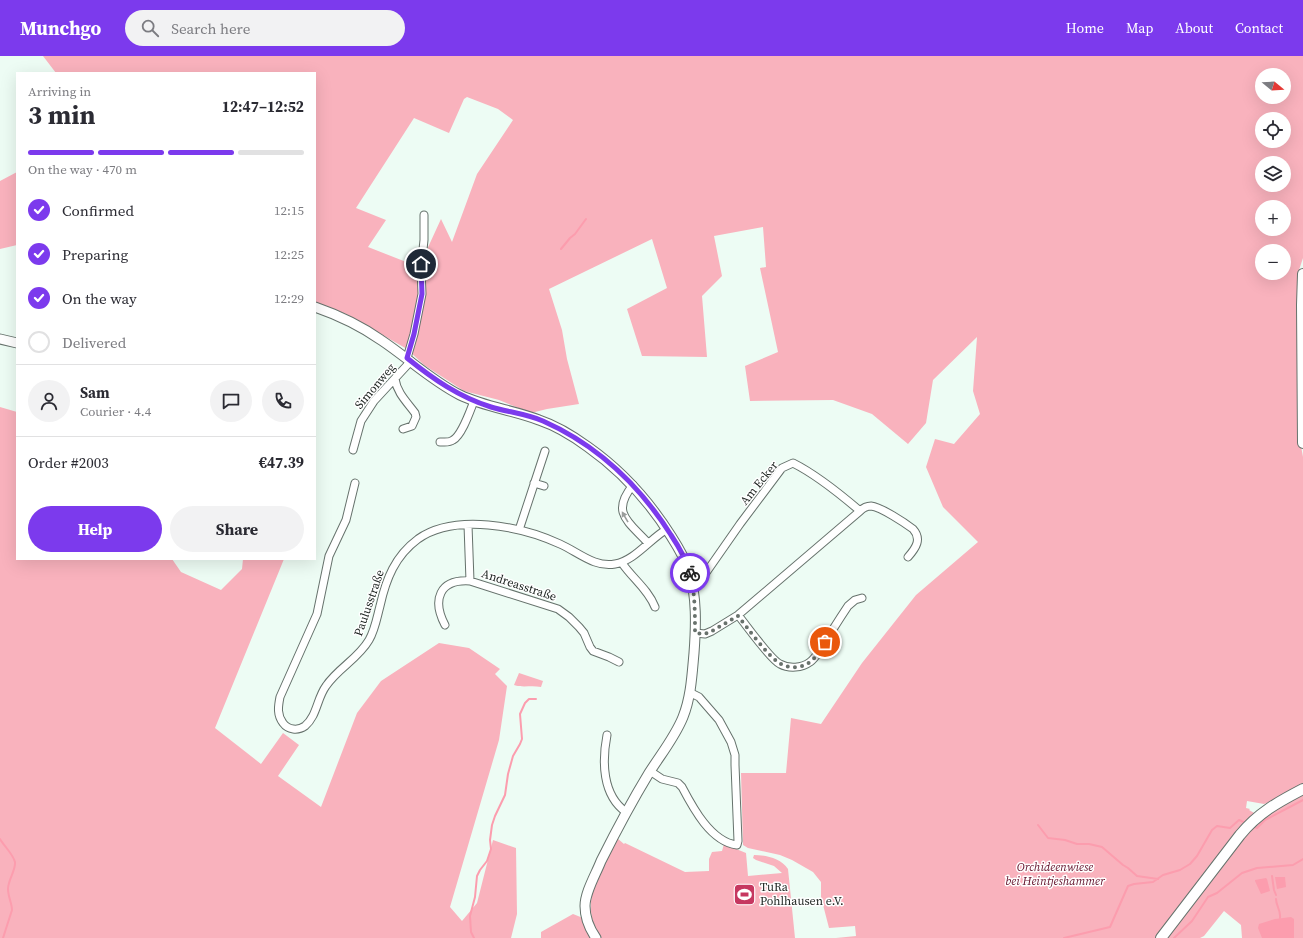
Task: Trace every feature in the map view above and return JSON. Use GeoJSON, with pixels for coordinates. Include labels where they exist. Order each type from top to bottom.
{"type":"FeatureCollection","features":[{"type":"Feature","properties":{"kind":"main road"},"geometry":{"type":"LineString","coordinates":[[1303,274],[1303,443]]}},
{"type":"Feature","properties":{"kind":"main road"},"geometry":{"type":"LineString","coordinates":[[1161,938],[1253,820],[1270,807],[1303,789]]}},
{"type":"Feature","properties":{"kind":"street"},"geometry":{"type":"LineString","coordinates":[[409,360],[422,294],[421,269],[424,240],[424,215]]}},
{"type":"Feature","properties":{"kind":"street"},"geometry":{"type":"LineString","coordinates":[[316,307],[345,319],[380,339],[450,390],[491,407],[538,419],[574,438],[600,456],[633,485],[667,529],[686,562],[692,581],[695,614],[691,693],[675,734],[650,771],[626,812],[594,878],[585,903],[586,917],[590,929],[596,938]]}},
{"type":"Feature","properties":{"kind":"street"},"geometry":{"type":"LineString","coordinates":[[0,339],[16,343]]}},
{"type":"Feature","properties":{"kind":"street","name":"Simonweg"},"geometry":{"type":"LineString","coordinates":[[353,450],[361,421],[374,401],[395,379],[409,360]]}},
{"type":"Feature","properties":{"kind":"street"},"geometry":{"type":"LineString","coordinates":[[395,379],[399,392],[415,413],[416,417],[412,426],[403,429]]}},
{"type":"Feature","properties":{"kind":"street"},"geometry":{"type":"LineString","coordinates":[[440,442],[453,440],[459,435],[474,401]]}},
{"type":"Feature","properties":{"kind":"street"},"geometry":{"type":"LineString","coordinates":[[519,530],[545,451]]}},
{"type":"Feature","properties":{"kind":"street","name":"Am Ecker"},"geometry":{"type":"LineString","coordinates":[[692,581],[704,577],[740,524],[782,468],[788,464],[793,463],[812,474],[834,489],[860,511]]}},
{"type":"Feature","properties":{"kind":"street","name":"Paulusstraße"},"geometry":{"type":"LineString","coordinates":[[355,483],[346,520],[329,556],[317,614],[280,697],[278,708],[279,717],[284,724],[290,728],[300,728],[308,722],[314,713],[326,686],[341,669],[357,656],[365,646],[374,628],[386,583],[396,561],[407,549],[425,535],[450,525],[506,527],[542,537],[602,565],[622,563],[636,554],[657,534],[667,529]]}},
{"type":"Feature","properties":{"kind":"street"},"geometry":{"type":"LineString","coordinates":[[534,483],[544,486]]}},
{"type":"Feature","properties":{"kind":"street"},"geometry":{"type":"LineString","coordinates":[[633,485],[626,494],[622,507],[622,513],[626,520],[648,543]]}},
{"type":"Feature","properties":{"kind":"street"},"geometry":{"type":"LineString","coordinates":[[695,633],[705,634],[738,616],[860,511],[870,506],[876,507],[907,524],[917,533],[917,546],[908,557]]}},
{"type":"Feature","properties":{"kind":"street","name":"Andreasstraße"},"geometry":{"type":"LineString","coordinates":[[468,525],[470,581],[558,609],[579,627],[584,633],[593,651],[609,656],[619,662]]}},
{"type":"Feature","properties":{"kind":"street"},"geometry":{"type":"LineString","coordinates":[[622,563],[651,597],[655,607]]}},
{"type":"Feature","properties":{"kind":"street"},"geometry":{"type":"LineString","coordinates":[[445,625],[438,600],[441,593],[452,582],[460,580],[470,581]]}},
{"type":"Feature","properties":{"kind":"street"},"geometry":{"type":"LineString","coordinates":[[738,616],[779,664],[788,667],[803,666],[811,662],[848,606],[855,600],[862,598]]}},
{"type":"Feature","properties":{"kind":"street"},"geometry":{"type":"LineString","coordinates":[[650,771],[662,779],[678,784],[682,787],[700,819],[726,843],[737,845],[735,755],[732,742],[719,720],[699,697],[691,693]]}},
{"type":"Feature","properties":{"kind":"street"},"geometry":{"type":"LineString","coordinates":[[606,735],[603,764],[606,780],[617,805],[626,812]]}},
{"type":"Feature","properties":{"kind":"green space","name":"Orchideenwiese bei Heintjeshammer"},"geometry":{"type":"Polygon","coordinates":[[[43,56],[1303,56],[1303,258],[1299,270],[1298,284],[1299,435],[1303,457],[1303,784],[1264,804],[1247,801],[1246,808],[1250,809],[1249,810],[1256,814],[1157,938],[836,938],[856,936],[855,926],[829,928],[821,897],[821,882],[813,872],[780,855],[748,848],[743,845],[741,773],[786,773],[791,718],[821,724],[862,663],[916,595],[978,542],[943,507],[926,467],[935,439],[954,444],[980,414],[973,391],[977,337],[933,380],[926,423],[908,444],[872,414],[833,400],[750,401],[745,366],[778,352],[760,268],[766,267],[763,227],[714,236],[722,276],[702,296],[707,357],[642,356],[627,309],[667,288],[652,239],[549,289],[562,330],[567,359],[579,404],[531,413],[499,400],[464,391],[424,365],[407,349],[346,314],[316,302],[316,72],[55,72],[43,56]],[[467,97],[464,99],[449,133],[414,118],[356,208],[386,220],[368,247],[419,267],[441,219],[452,242],[477,174],[513,120],[498,109],[467,97]]]}},
{"type":"Feature","properties":{"kind":"green space"},"geometry":{"type":"Polygon","coordinates":[[[16,173],[16,245],[0,249],[0,181],[16,173]]]}},
{"type":"Feature","properties":{"kind":"green space"},"geometry":{"type":"Polygon","coordinates":[[[0,407],[16,412],[16,560],[173,560],[181,572],[221,590],[242,569],[243,560],[284,560],[215,728],[261,764],[283,733],[299,745],[278,776],[321,807],[357,713],[381,681],[439,643],[469,648],[500,669],[495,674],[507,686],[499,740],[450,907],[462,921],[477,903],[493,840],[516,848],[517,914],[511,938],[0,938],[0,407]]]}},
{"type":"Feature","properties":{"kind":"green space"},"geometry":{"type":"Polygon","coordinates":[[[519,673],[543,681],[541,687],[514,685],[519,673]]]}},
{"type":"Feature","properties":{"kind":"green space"},"geometry":{"type":"Polygon","coordinates":[[[1303,793],[1303,938],[1242,938],[1241,925],[1224,911],[1204,936],[1200,938],[1165,938],[1254,824],[1303,793]]]}},
{"type":"Feature","properties":{"kind":"green space"},"geometry":{"type":"Polygon","coordinates":[[[617,838],[624,844],[625,843],[685,872],[709,871],[709,859],[712,852],[722,851],[724,844],[746,853],[748,876],[782,873],[774,866],[756,860],[753,858],[754,855],[768,857],[781,862],[788,869],[795,938],[541,938],[541,932],[573,914],[593,922],[591,900],[593,889],[617,838]]]}},
{"type":"Feature","properties":{"kind":"shaded area"},"geometry":{"type":"Polygon","coordinates":[[[1275,877],[1285,877],[1286,887],[1277,889],[1275,877]]]}},
{"type":"Feature","properties":{"kind":"shaded area"},"geometry":{"type":"Polygon","coordinates":[[[1266,878],[1270,891],[1261,894],[1255,880],[1266,878]]]}},
{"type":"Feature","properties":{"kind":"shaded area"},"geometry":{"type":"Polygon","coordinates":[[[1291,917],[1294,919],[1294,938],[1262,938],[1258,928],[1259,924],[1275,919],[1291,917]]]}},
{"type":"Feature","properties":{"kind":"waterway"},"geometry":{"type":"LineString","coordinates":[[561,249],[586,219]]}},
{"type":"Feature","properties":{"kind":"waterway"},"geometry":{"type":"LineString","coordinates":[[474,938],[471,932],[470,916],[475,897],[477,876],[487,861],[491,849],[490,840],[492,825],[505,795],[508,774],[513,756],[522,739],[520,714],[525,703],[529,699],[536,699]]}},
{"type":"Feature","properties":{"kind":"waterway"},"geometry":{"type":"LineString","coordinates":[[1253,826],[1257,828],[1265,820],[1303,800]]}},
{"type":"Feature","properties":{"kind":"waterway"},"geometry":{"type":"LineString","coordinates":[[1064,938],[1110,927],[1128,886],[1153,882],[1163,875],[1180,870],[1190,864],[1197,856],[1212,830],[1217,826],[1230,828],[1239,820],[1246,823]]}},
{"type":"Feature","properties":{"kind":"waterway"},"geometry":{"type":"LineString","coordinates":[[1038,825],[1048,838],[1102,847],[1137,876],[1158,879]]}},
{"type":"Feature","properties":{"kind":"waterway"},"geometry":{"type":"LineString","coordinates":[[0,839],[15,862],[8,889],[12,910],[3,938]]}},
{"type":"Feature","properties":{"kind":"waterway"},"geometry":{"type":"LineString","coordinates":[[1174,938],[1192,921],[1208,897],[1217,893],[1242,873],[1257,868],[1293,865],[1303,859]]}},
{"type":"Feature","properties":{"kind":"waterway"},"geometry":{"type":"LineString","coordinates":[[1272,876],[1276,895]]}},
{"type":"Feature","properties":{"kind":"waterway"},"geometry":{"type":"LineString","coordinates":[[1276,899],[1280,918]]}},
{"type":"Feature","properties":{"kind":"way so far"},"geometry":{"type":"LineString","coordinates":[[690,573],[695,614],[695,633],[705,634],[723,626],[738,616],[770,655],[779,664],[788,667],[803,666],[811,662],[825,642]]}},
{"type":"Feature","properties":{"kind":"place","name":"TuRa Pohlhausen e.V."},"geometry":{"type":"Point","coordinates":[744,894]}},
{"type":"Feature","properties":{"kind":"route"},"geometry":{"type":"LineString","coordinates":[[421,264],[422,294],[414,334],[407,358],[450,390],[460,395],[491,407],[538,419],[557,428],[589,447],[633,485],[644,498],[667,529],[680,550],[690,573]]}}]}
